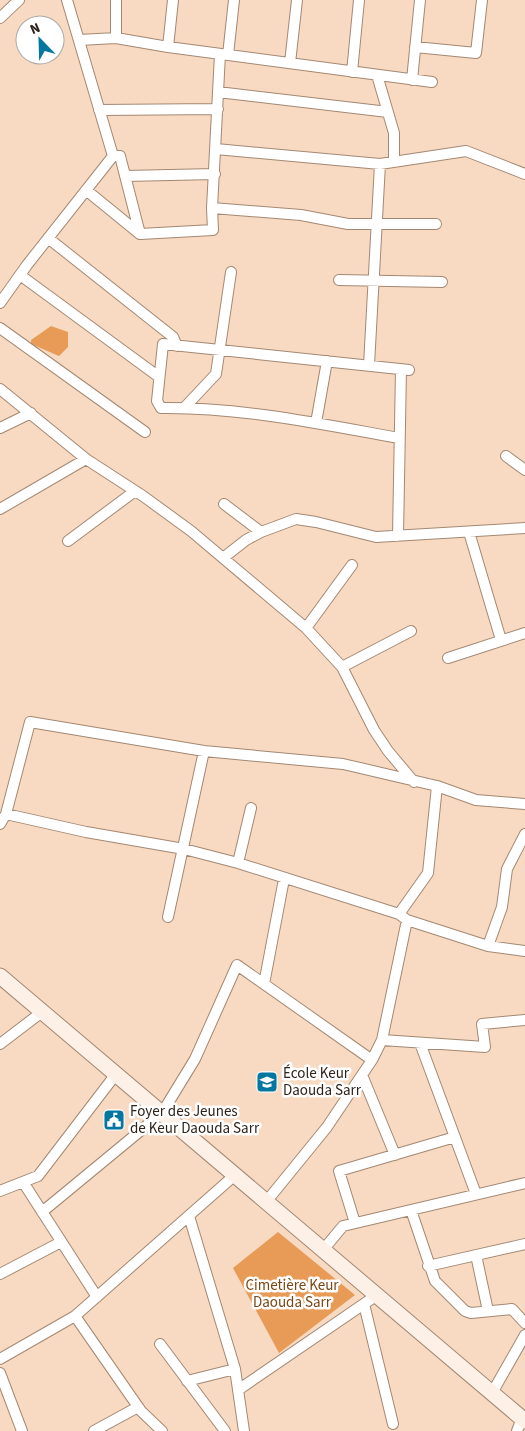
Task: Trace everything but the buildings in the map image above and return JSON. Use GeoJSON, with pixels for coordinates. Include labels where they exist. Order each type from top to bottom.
{"type":"FeatureCollection","features":[{"type":"Feature","properties":{"kind":"street"},"geometry":{"type":"LineString","coordinates":[[0,18],[19,0]]}},
{"type":"Feature","properties":{"kind":"street"},"geometry":{"type":"LineString","coordinates":[[66,0],[113,156]]}},
{"type":"Feature","properties":{"kind":"street"},"geometry":{"type":"LineString","coordinates":[[116,0],[116,38]]}},
{"type":"Feature","properties":{"kind":"street"},"geometry":{"type":"LineString","coordinates":[[168,48],[173,0]]}},
{"type":"Feature","properties":{"kind":"street"},"geometry":{"type":"LineString","coordinates":[[86,190],[140,234],[213,230],[212,208],[218,92],[234,0]]}},
{"type":"Feature","properties":{"kind":"street"},"geometry":{"type":"LineString","coordinates":[[290,63],[296,0]]}},
{"type":"Feature","properties":{"kind":"street"},"geometry":{"type":"LineString","coordinates":[[352,72],[359,0]]}},
{"type":"Feature","properties":{"kind":"street"},"geometry":{"type":"LineString","coordinates":[[412,80],[420,0]]}},
{"type":"Feature","properties":{"kind":"street"},"geometry":{"type":"LineString","coordinates":[[415,47],[476,52],[482,0]]}},
{"type":"Feature","properties":{"kind":"street"},"geometry":{"type":"LineString","coordinates":[[79,40],[116,38],[168,48],[432,82]]}},
{"type":"Feature","properties":{"kind":"street"},"geometry":{"type":"LineString","coordinates":[[377,75],[394,133],[394,162]]}},
{"type":"Feature","properties":{"kind":"street"},"geometry":{"type":"LineString","coordinates":[[218,92],[388,112]]}},
{"type":"Feature","properties":{"kind":"street"},"geometry":{"type":"LineString","coordinates":[[99,110],[218,109]]}},
{"type":"Feature","properties":{"kind":"street"},"geometry":{"type":"LineString","coordinates":[[216,149],[380,164],[466,151],[525,174]]}},
{"type":"Feature","properties":{"kind":"street"},"geometry":{"type":"LineString","coordinates":[[113,156],[120,156],[140,234]]}},
{"type":"Feature","properties":{"kind":"street"},"geometry":{"type":"LineString","coordinates":[[0,303],[48,238],[113,156]]}},
{"type":"Feature","properties":{"kind":"street"},"geometry":{"type":"LineString","coordinates":[[369,366],[380,164]]}},
{"type":"Feature","properties":{"kind":"street"},"geometry":{"type":"LineString","coordinates":[[125,176],[215,174]]}},
{"type":"Feature","properties":{"kind":"street"},"geometry":{"type":"LineString","coordinates":[[212,208],[301,214],[348,224],[436,224]]}},
{"type":"Feature","properties":{"kind":"street"},"geometry":{"type":"LineString","coordinates":[[48,238],[173,338],[177,346]]}},
{"type":"Feature","properties":{"kind":"street"},"geometry":{"type":"LineString","coordinates":[[185,407],[214,379],[231,272]]}},
{"type":"Feature","properties":{"kind":"street"},"geometry":{"type":"LineString","coordinates":[[20,275],[159,377]]}},
{"type":"Feature","properties":{"kind":"street"},"geometry":{"type":"LineString","coordinates":[[339,280],[442,282]]}},
{"type":"Feature","properties":{"kind":"street"},"geometry":{"type":"LineString","coordinates":[[0,328],[145,432]]}},
{"type":"Feature","properties":{"kind":"street"},"geometry":{"type":"LineString","coordinates":[[398,536],[399,438],[405,369],[163,344],[158,404],[161,408],[185,407],[271,415],[399,438]]}},
{"type":"Feature","properties":{"kind":"street"},"geometry":{"type":"LineString","coordinates":[[316,423],[327,361]]}},
{"type":"Feature","properties":{"kind":"street"},"geometry":{"type":"LineString","coordinates":[[0,389],[86,459],[191,531],[306,628],[342,667],[374,730],[388,751],[414,782]]}},
{"type":"Feature","properties":{"kind":"street"},"geometry":{"type":"LineString","coordinates":[[0,428],[31,413]]}},
{"type":"Feature","properties":{"kind":"street"},"geometry":{"type":"LineString","coordinates":[[506,456],[525,470]]}},
{"type":"Feature","properties":{"kind":"street"},"geometry":{"type":"LineString","coordinates":[[0,509],[86,459]]}},
{"type":"Feature","properties":{"kind":"street"},"geometry":{"type":"LineString","coordinates":[[68,541],[135,491]]}},
{"type":"Feature","properties":{"kind":"street"},"geometry":{"type":"LineString","coordinates":[[224,504],[261,532]]}},
{"type":"Feature","properties":{"kind":"street"},"geometry":{"type":"LineString","coordinates":[[223,558],[246,540],[261,532],[296,519],[376,537],[525,528]]}},
{"type":"Feature","properties":{"kind":"street"},"geometry":{"type":"LineString","coordinates":[[469,532],[501,640]]}},
{"type":"Feature","properties":{"kind":"street"},"geometry":{"type":"LineString","coordinates":[[306,628],[352,565]]}},
{"type":"Feature","properties":{"kind":"street"},"geometry":{"type":"LineString","coordinates":[[342,667],[411,631]]}},
{"type":"Feature","properties":{"kind":"street"},"geometry":{"type":"LineString","coordinates":[[448,658],[525,633]]}},
{"type":"Feature","properties":{"kind":"street"},"geometry":{"type":"LineString","coordinates":[[0,824],[6,814],[30,722],[204,751],[343,764],[414,782],[438,786],[476,800],[525,804]]}},
{"type":"Feature","properties":{"kind":"street"},"geometry":{"type":"LineString","coordinates":[[168,917],[204,751]]}},
{"type":"Feature","properties":{"kind":"street"},"geometry":{"type":"LineString","coordinates":[[266,1202],[327,1126],[372,1060],[382,1040],[403,917],[428,873],[438,786]]}},
{"type":"Feature","properties":{"kind":"street"},"geometry":{"type":"LineString","coordinates":[[238,863],[251,808]]}},
{"type":"Feature","properties":{"kind":"street"},"geometry":{"type":"LineString","coordinates":[[6,814],[86,832],[184,849],[238,863],[488,946],[525,951]]}},
{"type":"Feature","properties":{"kind":"street"},"geometry":{"type":"LineString","coordinates":[[488,946],[502,907],[507,869],[525,834]]}},
{"type":"Feature","properties":{"kind":"street"},"geometry":{"type":"LineString","coordinates":[[264,984],[284,879]]}},
{"type":"Feature","properties":{"kind":"street"},"geometry":{"type":"LineString","coordinates":[[42,1212],[162,1114],[195,1059],[237,965],[372,1060]]}},
{"type":"Feature","properties":{"kind":"street"},"geometry":{"type":"LineString","coordinates":[[0,976],[323,1250],[370,1300],[492,1393],[521,1424]]}},
{"type":"Feature","properties":{"kind":"street"},"geometry":{"type":"LineString","coordinates":[[0,1044],[42,1012]]}},
{"type":"Feature","properties":{"kind":"street"},"geometry":{"type":"LineString","coordinates":[[382,1040],[485,1047],[482,1024],[525,1020]]}},
{"type":"Feature","properties":{"kind":"street"},"geometry":{"type":"LineString","coordinates":[[420,1043],[476,1194]]}},
{"type":"Feature","properties":{"kind":"street"},"geometry":{"type":"LineString","coordinates":[[0,1191],[38,1176],[116,1074]]}},
{"type":"Feature","properties":{"kind":"street"},"geometry":{"type":"LineString","coordinates":[[362,1075],[395,1155]]}},
{"type":"Feature","properties":{"kind":"street"},"geometry":{"type":"LineString","coordinates":[[355,1223],[339,1171],[455,1137]]}},
{"type":"Feature","properties":{"kind":"street"},"geometry":{"type":"LineString","coordinates":[[0,1359],[75,1316],[235,1175]]}},
{"type":"Feature","properties":{"kind":"street"},"geometry":{"type":"LineString","coordinates":[[23,1182],[96,1298]]}},
{"type":"Feature","properties":{"kind":"street"},"geometry":{"type":"LineString","coordinates":[[323,1250],[343,1226],[525,1183]]}},
{"type":"Feature","properties":{"kind":"street"},"geometry":{"type":"LineString","coordinates":[[411,1210],[428,1266],[435,1281],[465,1311],[477,1313],[512,1309],[525,1323]]}},
{"type":"Feature","properties":{"kind":"street"},"geometry":{"type":"LineString","coordinates":[[188,1216],[235,1369],[244,1428],[233,1431]]}},
{"type":"Feature","properties":{"kind":"street"},"geometry":{"type":"LineString","coordinates":[[0,1274],[61,1242]]}},
{"type":"Feature","properties":{"kind":"street"},"geometry":{"type":"LineString","coordinates":[[428,1266],[525,1244]]}},
{"type":"Feature","properties":{"kind":"street"},"geometry":{"type":"LineString","coordinates":[[476,1255],[488,1311]]}},
{"type":"Feature","properties":{"kind":"street"},"geometry":{"type":"LineString","coordinates":[[238,1390],[370,1300]]}},
{"type":"Feature","properties":{"kind":"street"},"geometry":{"type":"LineString","coordinates":[[370,1300],[394,1424]]}},
{"type":"Feature","properties":{"kind":"street"},"geometry":{"type":"LineString","coordinates":[[75,1316],[138,1407],[162,1431]]}},
{"type":"Feature","properties":{"kind":"street"},"geometry":{"type":"LineString","coordinates":[[492,1393],[525,1335]]}},
{"type":"Feature","properties":{"kind":"street"},"geometry":{"type":"LineString","coordinates":[[160,1344],[225,1431]]}},
{"type":"Feature","properties":{"kind":"street"},"geometry":{"type":"LineString","coordinates":[[187,1381],[235,1369]]}},
{"type":"Feature","properties":{"kind":"street"},"geometry":{"type":"LineString","coordinates":[[0,1373],[22,1431]]}},
{"type":"Feature","properties":{"kind":"street"},"geometry":{"type":"LineString","coordinates":[[94,1431],[138,1407]]}},
{"type":"Feature","properties":{"kind":"green space"},"geometry":{"type":"Polygon","coordinates":[[[51,326],[68,332],[68,347],[59,356],[31,344],[31,340],[51,326]]]}},
{"type":"Feature","properties":{"kind":"green space","name":"Cimetière Keur Daouda Sarr"},"geometry":{"type":"Polygon","coordinates":[[[278,1232],[355,1295],[279,1353],[233,1268],[278,1232]]]}},
{"type":"Feature","properties":{"kind":"place","name":"École Keur Daouda Sarr"},"geometry":{"type":"Point","coordinates":[267,1082]}},
{"type":"Feature","properties":{"kind":"place","name":"Foyer des Jeunes de Keur Daouda Sarr"},"geometry":{"type":"Point","coordinates":[114,1120]}}]}
